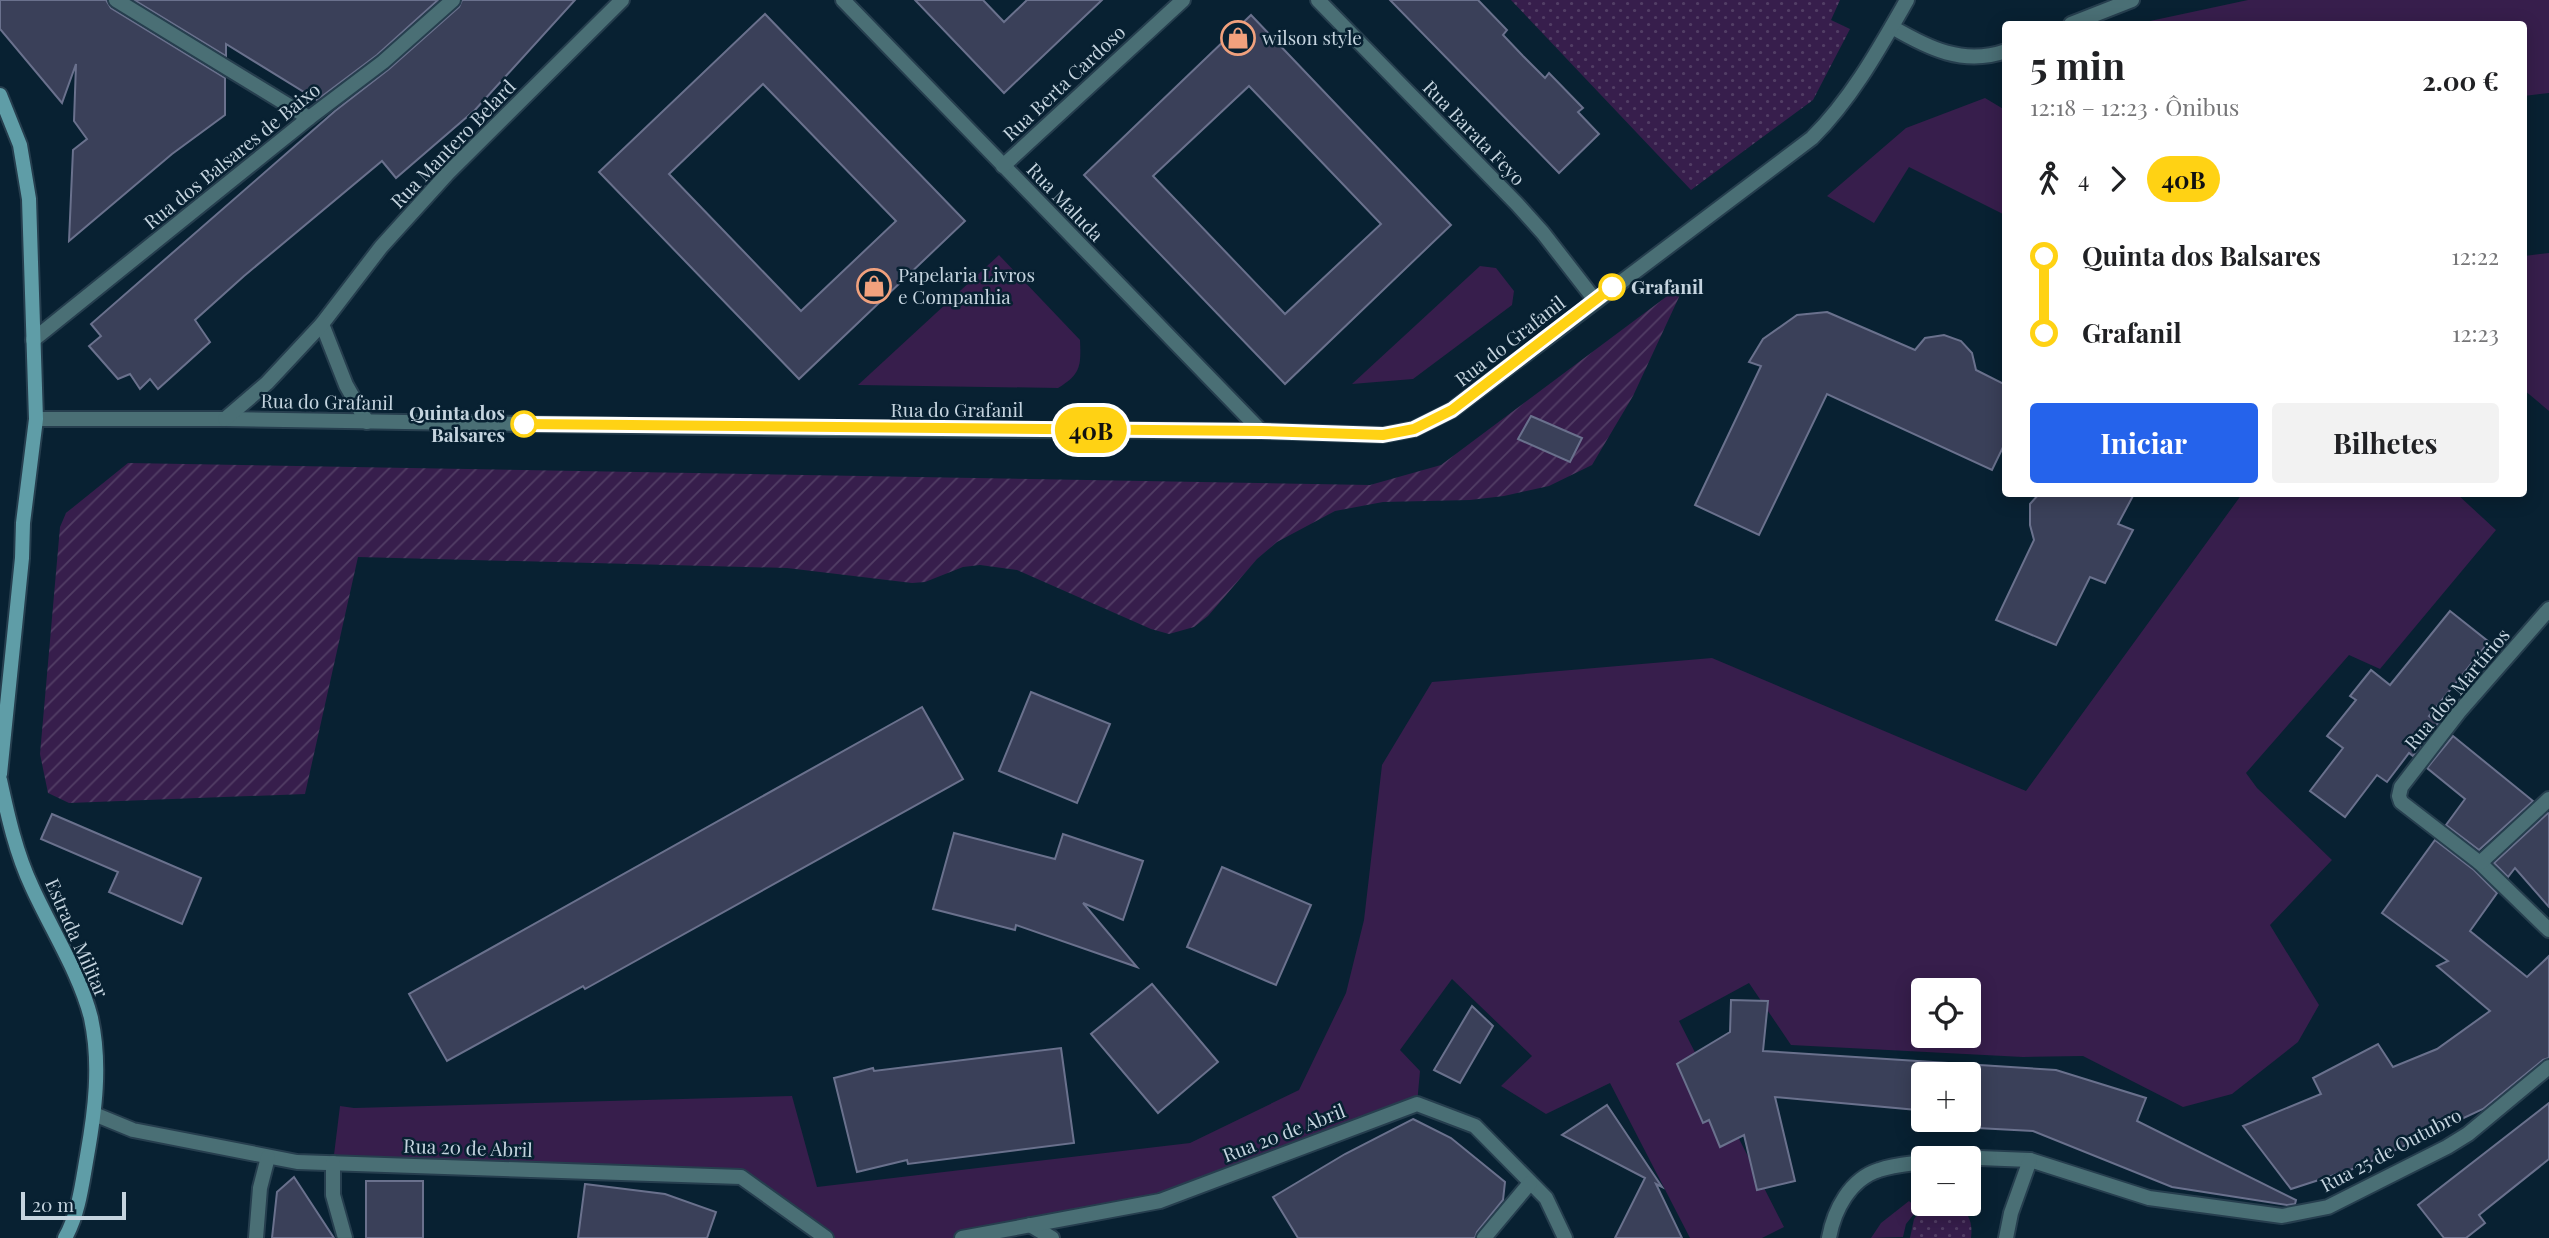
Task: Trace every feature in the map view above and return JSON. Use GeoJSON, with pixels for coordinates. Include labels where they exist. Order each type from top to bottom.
{"type":"FeatureCollection","features":[{"type":"Feature","properties":{"kind":"street"},"geometry":{"type":"LineString","coordinates":[[116,0],[309,118]]}},
{"type":"Feature","properties":{"kind":"street","name":"Rua dos Balsares de Baixo"},"geometry":{"type":"LineString","coordinates":[[33,340],[309,118],[383,62],[453,0]]}},
{"type":"Feature","properties":{"kind":"street","name":"Rua Mantero Belard"},"geometry":{"type":"LineString","coordinates":[[225,419],[267,383],[322,324],[381,247],[448,173],[622,0]]}},
{"type":"Feature","properties":{"kind":"street","name":"Rua Maluda"},"geometry":{"type":"LineString","coordinates":[[843,0],[1261,431]]}},
{"type":"Feature","properties":{"kind":"street","name":"Rua Berta Cardoso"},"geometry":{"type":"LineString","coordinates":[[1003,166],[1183,0]]}},
{"type":"Feature","properties":{"kind":"street","name":"Rua Barata Feyo"},"geometry":{"type":"LineString","coordinates":[[1318,0],[1517,204],[1595,300]]}},
{"type":"Feature","properties":{"kind":"street"},"geometry":{"type":"LineString","coordinates":[[1907,0],[1892,27],[1921,44],[1947,55],[1972,57],[2002,52]]}},
{"type":"Feature","properties":{"kind":"street"},"geometry":{"type":"LineString","coordinates":[[2079,21],[2132,0]]}},
{"type":"Feature","properties":{"kind":"street","name":"Rua do Grafanil"},"geometry":{"type":"LineString","coordinates":[[36,419],[225,419],[820,429],[1261,431],[1383,435],[1414,429],[1452,410],[1812,138],[1843,103],[1892,27]]}},
{"type":"Feature","properties":{"kind":"street"},"geometry":{"type":"LineString","coordinates":[[0,95],[20,145],[29,199],[36,419],[23,523],[22,558],[0,774]]}},
{"type":"Feature","properties":{"kind":"street"},"geometry":{"type":"LineString","coordinates":[[322,324],[346,385],[367,422]]}},
{"type":"Feature","properties":{"kind":"street","name":"Rua dos Martírios"},"geometry":{"type":"LineString","coordinates":[[2480,863],[2401,802],[2401,788],[2459,712],[2549,609]]}},
{"type":"Feature","properties":{"kind":"street","name":"Estrada Militar"},"geometry":{"type":"LineString","coordinates":[[0,780],[14,839],[31,884],[91,1018],[97,1067],[94,1114],[78,1208],[65,1238]]}},
{"type":"Feature","properties":{"kind":"street"},"geometry":{"type":"LineString","coordinates":[[2549,799],[2480,863],[2549,930]]}},
{"type":"Feature","properties":{"kind":"street","name":"Rua 25 de Outubro"},"geometry":{"type":"LineString","coordinates":[[1981,1158],[2030,1160],[2149,1198],[2281,1216],[2328,1207],[2446,1147],[2468,1134],[2549,1067]]}},
{"type":"Feature","properties":{"kind":"street","name":"Rua 20 de Abril"},"geometry":{"type":"LineString","coordinates":[[962,1238],[1160,1201],[1417,1104],[1475,1126],[1546,1198],[1565,1238]]}},
{"type":"Feature","properties":{"kind":"street","name":"Rua 20 de Abril"},"geometry":{"type":"LineString","coordinates":[[94,1114],[133,1130],[297,1162],[741,1177],[826,1238]]}},
{"type":"Feature","properties":{"kind":"street"},"geometry":{"type":"LineString","coordinates":[[256,1238],[260,1188],[268,1157]]}},
{"type":"Feature","properties":{"kind":"street"},"geometry":{"type":"LineString","coordinates":[[2006,1238],[2011,1213],[2030,1160]]}},
{"type":"Feature","properties":{"kind":"street"},"geometry":{"type":"LineString","coordinates":[[333,1163],[333,1195],[345,1238]]}},
{"type":"Feature","properties":{"kind":"street"},"geometry":{"type":"LineString","coordinates":[[1829,1238],[1833,1218],[1854,1185],[1877,1170],[1911,1164]]}},
{"type":"Feature","properties":{"kind":"street"},"geometry":{"type":"LineString","coordinates":[[1484,1238],[1530,1183]]}},
{"type":"Feature","properties":{"kind":"street"},"geometry":{"type":"LineString","coordinates":[[1030,1225],[1052,1238]]}},
{"type":"Feature","properties":{"kind":"shaded area"},"geometry":{"type":"Polygon","coordinates":[[[1511,0],[1840,0],[1831,20],[1850,29],[1813,100],[1691,190],[1511,0]]]}},
{"type":"Feature","properties":{"kind":"shaded area"},"geometry":{"type":"Polygon","coordinates":[[[2248,0],[2549,0],[2549,93],[2527,96],[2527,21],[2150,21],[2248,0]]]}},
{"type":"Feature","properties":{"kind":"shaded area"},"geometry":{"type":"Polygon","coordinates":[[[1985,98],[2002,108],[2002,214],[1909,167],[1874,223],[1827,196],[1906,128],[1985,98]]]}},
{"type":"Feature","properties":{"kind":"shaded area"},"geometry":{"type":"Polygon","coordinates":[[[2549,253],[2549,411],[2527,393],[2527,256],[2549,253]]]}},
{"type":"Feature","properties":{"kind":"shaded area"},"geometry":{"type":"Polygon","coordinates":[[[999,255],[1080,340],[1080,363],[1071,378],[1058,388],[858,385],[999,255]]]}},
{"type":"Feature","properties":{"kind":"shaded area"},"geometry":{"type":"Polygon","coordinates":[[[1480,266],[1496,268],[1514,291],[1512,305],[1413,379],[1352,384],[1480,266]]]}},
{"type":"Feature","properties":{"kind":"shaded area"},"geometry":{"type":"Polygon","coordinates":[[[1686,282],[1633,396],[1592,465],[1549,486],[1504,496],[1470,500],[1383,502],[1335,511],[1277,542],[1257,559],[1208,616],[1194,627],[1169,634],[1151,629],[1017,570],[980,565],[963,567],[925,582],[912,583],[787,568],[358,557],[305,794],[69,803],[48,793],[40,754],[60,527],[66,513],[128,463],[1370,485],[1441,465],[1686,282]]]}},
{"type":"Feature","properties":{"kind":"shaded area"},"geometry":{"type":"Polygon","coordinates":[[[2240,497],[2460,497],[2496,530],[2380,669],[2349,655],[2246,773],[2257,788],[2332,860],[2270,925],[2319,1005],[2298,1042],[2232,1094],[2183,1107],[2083,1056],[2023,1057],[1791,1045],[1749,983],[1679,1021],[1784,1227],[1762,1238],[1690,1238],[1610,1083],[1546,1114],[1501,1086],[1532,1056],[1452,979],[1400,1050],[1420,1071],[1417,1104],[1160,1201],[962,1238],[826,1238],[741,1177],[333,1163],[340,1106],[354,1108],[792,1096],[817,1187],[1190,1143],[1299,1090],[1346,993],[1364,920],[1382,765],[1432,682],[1712,658],[2026,791],[2240,497]]]}},
{"type":"Feature","properties":{"kind":"shaded area"},"geometry":{"type":"Polygon","coordinates":[[[1909,1201],[1911,1203],[1912,1216],[1906,1224],[1903,1237],[1871,1238],[1881,1223],[1909,1201]]]}},
{"type":"Feature","properties":{"kind":"shaded area"},"geometry":{"type":"Polygon","coordinates":[[[1917,1216],[1968,1216],[1971,1238],[1910,1238],[1917,1216]]]}},
{"type":"Feature","properties":{"kind":"building"},"geometry":{"type":"Polygon","coordinates":[[[0,0],[106,0],[111,8],[225,78],[225,115],[172,154],[69,241],[73,150],[87,139],[74,121],[76,64],[62,103],[0,29],[0,0]]]}},
{"type":"Feature","properties":{"kind":"building"},"geometry":{"type":"Polygon","coordinates":[[[134,0],[438,0],[377,55],[317,100],[226,44],[226,56],[134,0]]]}},
{"type":"Feature","properties":{"kind":"building"},"geometry":{"type":"Polygon","coordinates":[[[462,0],[575,0],[475,110],[396,178],[382,161],[195,320],[210,342],[158,389],[150,379],[140,389],[130,374],[118,379],[89,346],[101,336],[91,324],[335,111],[389,69],[459,7],[462,0]]]}},
{"type":"Feature","properties":{"kind":"building"},"geometry":{"type":"Polygon","coordinates":[[[915,0],[983,0],[1004,22],[1027,0],[1102,0],[1004,93],[915,0]]]}},
{"type":"Feature","properties":{"kind":"building"},"geometry":{"type":"Polygon","coordinates":[[[1390,0],[1478,0],[1507,30],[1503,35],[1523,56],[1545,78],[1549,73],[1583,108],[1578,112],[1599,134],[1559,173],[1390,0]]]}},
{"type":"Feature","properties":{"kind":"building"},"geometry":{"type":"Polygon","coordinates":[[[765,14],[965,221],[799,379],[599,172],[765,14]],[[763,84],[669,174],[801,311],[896,221],[763,84]]]}},
{"type":"Feature","properties":{"kind":"building"},"geometry":{"type":"Polygon","coordinates":[[[1251,15],[1451,225],[1285,384],[1084,175],[1251,15]],[[1249,86],[1153,176],[1285,314],[1381,224],[1249,86]]]}},
{"type":"Feature","properties":{"kind":"building"},"geometry":{"type":"Polygon","coordinates":[[[1827,312],[1915,350],[1925,338],[1944,335],[1961,341],[1972,353],[1976,370],[2002,383],[2002,449],[1992,470],[1827,394],[1759,535],[1695,505],[1761,366],[1749,362],[1763,339],[1797,315],[1827,312]]]}},
{"type":"Feature","properties":{"kind":"building"},"geometry":{"type":"Polygon","coordinates":[[[1531,416],[1582,438],[1570,462],[1518,439],[1531,416]]]}},
{"type":"Feature","properties":{"kind":"building"},"geometry":{"type":"Polygon","coordinates":[[[2036,497],[2132,497],[2118,524],[2133,530],[2105,583],[2090,577],[2056,645],[1996,620],[2034,540],[2030,525],[2030,504],[2036,497]]]}},
{"type":"Feature","properties":{"kind":"building"},"geometry":{"type":"Polygon","coordinates":[[[2450,611],[2489,642],[2429,716],[2438,723],[2413,756],[2409,753],[2387,782],[2377,775],[2345,817],[2310,791],[2343,748],[2327,736],[2356,700],[2350,696],[2371,670],[2390,685],[2450,611]]]}},
{"type":"Feature","properties":{"kind":"building"},"geometry":{"type":"Polygon","coordinates":[[[1031,692],[1110,724],[1077,803],[999,771],[1031,692]]]}},
{"type":"Feature","properties":{"kind":"building"},"geometry":{"type":"Polygon","coordinates":[[[922,707],[963,779],[585,989],[583,986],[447,1061],[409,994],[922,707]]]}},
{"type":"Feature","properties":{"kind":"building"},"geometry":{"type":"Polygon","coordinates":[[[2453,736],[2533,801],[2479,850],[2446,825],[2465,799],[2427,768],[2453,736]]]}},
{"type":"Feature","properties":{"kind":"building"},"geometry":{"type":"Polygon","coordinates":[[[2548,813],[2549,907],[2515,868],[2508,877],[2494,863],[2548,813]]]}},
{"type":"Feature","properties":{"kind":"building"},"geometry":{"type":"Polygon","coordinates":[[[52,814],[201,878],[182,924],[109,892],[118,872],[41,839],[52,814]]]}},
{"type":"Feature","properties":{"kind":"building"},"geometry":{"type":"Polygon","coordinates":[[[954,833],[1055,859],[1063,834],[1143,861],[1123,920],[1083,903],[1137,967],[1016,925],[1015,930],[933,909],[954,833]]]}},
{"type":"Feature","properties":{"kind":"building"},"geometry":{"type":"Polygon","coordinates":[[[2435,840],[2474,870],[2497,893],[2470,931],[2527,977],[2549,956],[2549,1058],[2483,1109],[2359,1167],[2291,1189],[2243,1126],[2321,1094],[2313,1078],[2378,1044],[2393,1067],[2437,1049],[2490,1011],[2437,966],[2448,961],[2382,913],[2435,840]]]}},
{"type":"Feature","properties":{"kind":"building"},"geometry":{"type":"Polygon","coordinates":[[[1222,867],[1311,905],[1276,985],[1187,947],[1222,867]]]}},
{"type":"Feature","properties":{"kind":"building"},"geometry":{"type":"Polygon","coordinates":[[[1152,984],[1218,1062],[1158,1113],[1091,1034],[1152,984]]]}},
{"type":"Feature","properties":{"kind":"building"},"geometry":{"type":"Polygon","coordinates":[[[1731,1000],[1768,1001],[1763,1051],[1933,1062],[1911,1062],[1911,1109],[1775,1097],[1795,1181],[1757,1190],[1744,1135],[1720,1147],[1709,1120],[1703,1123],[1677,1064],[1730,1032],[1731,1000]]]}},
{"type":"Feature","properties":{"kind":"building"},"geometry":{"type":"Polygon","coordinates":[[[1472,1006],[1493,1026],[1460,1083],[1434,1070],[1472,1006]]]}},
{"type":"Feature","properties":{"kind":"building"},"geometry":{"type":"Polygon","coordinates":[[[1061,1048],[1074,1143],[908,1164],[907,1160],[857,1172],[834,1078],[873,1068],[874,1071],[1061,1048]]]}},
{"type":"Feature","properties":{"kind":"building"},"geometry":{"type":"Polygon","coordinates":[[[1981,1065],[2056,1070],[2146,1098],[2137,1121],[2296,1200],[2295,1204],[2172,1187],[2033,1131],[1981,1128],[1981,1065]]]}},
{"type":"Feature","properties":{"kind":"building"},"geometry":{"type":"Polygon","coordinates":[[[2549,1103],[2549,1159],[2479,1215],[2485,1223],[2466,1238],[2444,1238],[2418,1205],[2549,1103]]]}},
{"type":"Feature","properties":{"kind":"building"},"geometry":{"type":"Polygon","coordinates":[[[1607,1105],[1662,1187],[1656,1184],[1682,1238],[1615,1238],[1645,1178],[1562,1135],[1607,1105]]]}},
{"type":"Feature","properties":{"kind":"building"},"geometry":{"type":"Polygon","coordinates":[[[1413,1119],[1451,1138],[1505,1182],[1503,1200],[1475,1238],[1298,1238],[1273,1197],[1345,1154],[1413,1119]]]}},
{"type":"Feature","properties":{"kind":"building"},"geometry":{"type":"Polygon","coordinates":[[[294,1177],[334,1238],[272,1238],[277,1192],[294,1177]]]}},
{"type":"Feature","properties":{"kind":"building"},"geometry":{"type":"Polygon","coordinates":[[[366,1181],[423,1181],[423,1238],[366,1238],[366,1181]]]}},
{"type":"Feature","properties":{"kind":"building"},"geometry":{"type":"Polygon","coordinates":[[[585,1184],[665,1194],[716,1212],[707,1238],[578,1238],[585,1184]]]}},
{"type":"Feature","properties":{"kind":"bus line","name":"40B"},"geometry":{"type":"LineString","coordinates":[[524,424],[820,429],[1261,431],[1383,435],[1414,429],[1452,410],[1612,287]]}},
{"type":"Feature","properties":{"kind":"place","name":"wilson style"},"geometry":{"type":"Point","coordinates":[1238,38]}},
{"type":"Feature","properties":{"kind":"place","name":"Papelaria Livros e Companhia"},"geometry":{"type":"Point","coordinates":[874,286]}},
{"type":"Feature","properties":{"kind":"place","name":"Grafanil"},"geometry":{"type":"Point","coordinates":[1612,287]}},
{"type":"Feature","properties":{"kind":"place","name":"Quinta dos Balsares"},"geometry":{"type":"Point","coordinates":[524,424]}}]}
